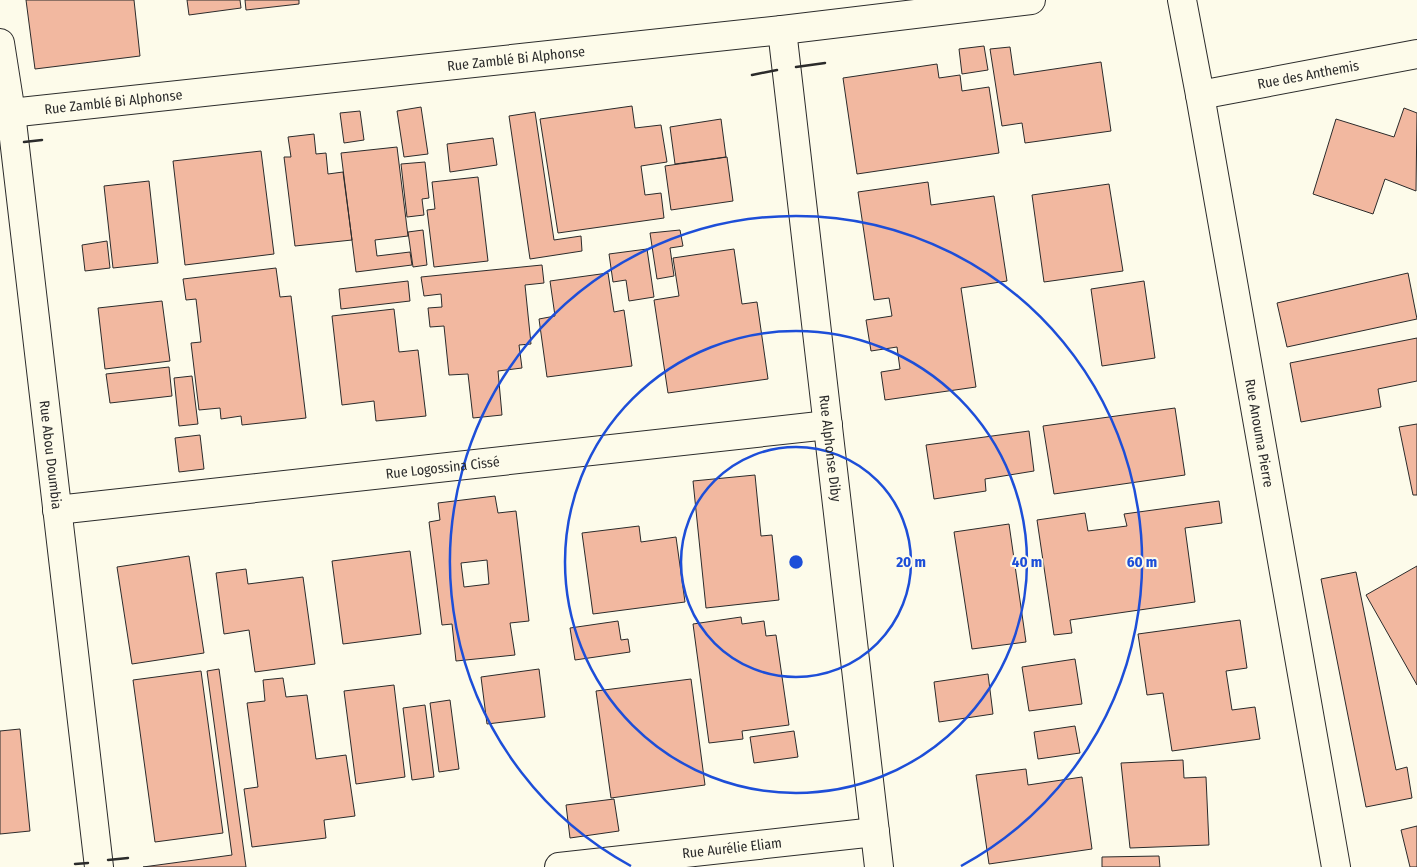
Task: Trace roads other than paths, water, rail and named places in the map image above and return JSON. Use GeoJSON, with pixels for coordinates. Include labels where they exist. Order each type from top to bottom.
{"type":"FeatureCollection","features":[{"type":"Feature","properties":{"kind":"street","name":"Rue Zamblé Bi Alphonse"},"geometry":{"type":"LineString","coordinates":[[6,114],[782,30],[1031,0]]}},
{"type":"Feature","properties":{"kind":"street","name":"Rue Anouma Pierre"},"geometry":{"type":"LineString","coordinates":[[1182,0],[1336,867]]}},
{"type":"Feature","properties":{"kind":"street","name":"Rue Alphonse Diby"},"geometry":{"type":"LineString","coordinates":[[782,30],[879,867]]}},
{"type":"Feature","properties":{"kind":"street","name":"Rue Abou Doumbia"},"geometry":{"type":"LineString","coordinates":[[0,43],[6,114],[57,510],[99,867]]}},
{"type":"Feature","properties":{"kind":"street","name":"Rue des Anthemis"},"geometry":{"type":"LineString","coordinates":[[1200,95],[1417,54]]}},
{"type":"Feature","properties":{"kind":"street","name":"Rue Logossina Cissé"},"geometry":{"type":"LineString","coordinates":[[57,510],[828,426]]}},
{"type":"Feature","properties":{"kind":"street","name":"Rue Aurélie Eliam"},"geometry":{"type":"LineString","coordinates":[[559,867],[875,832]]}}]}
